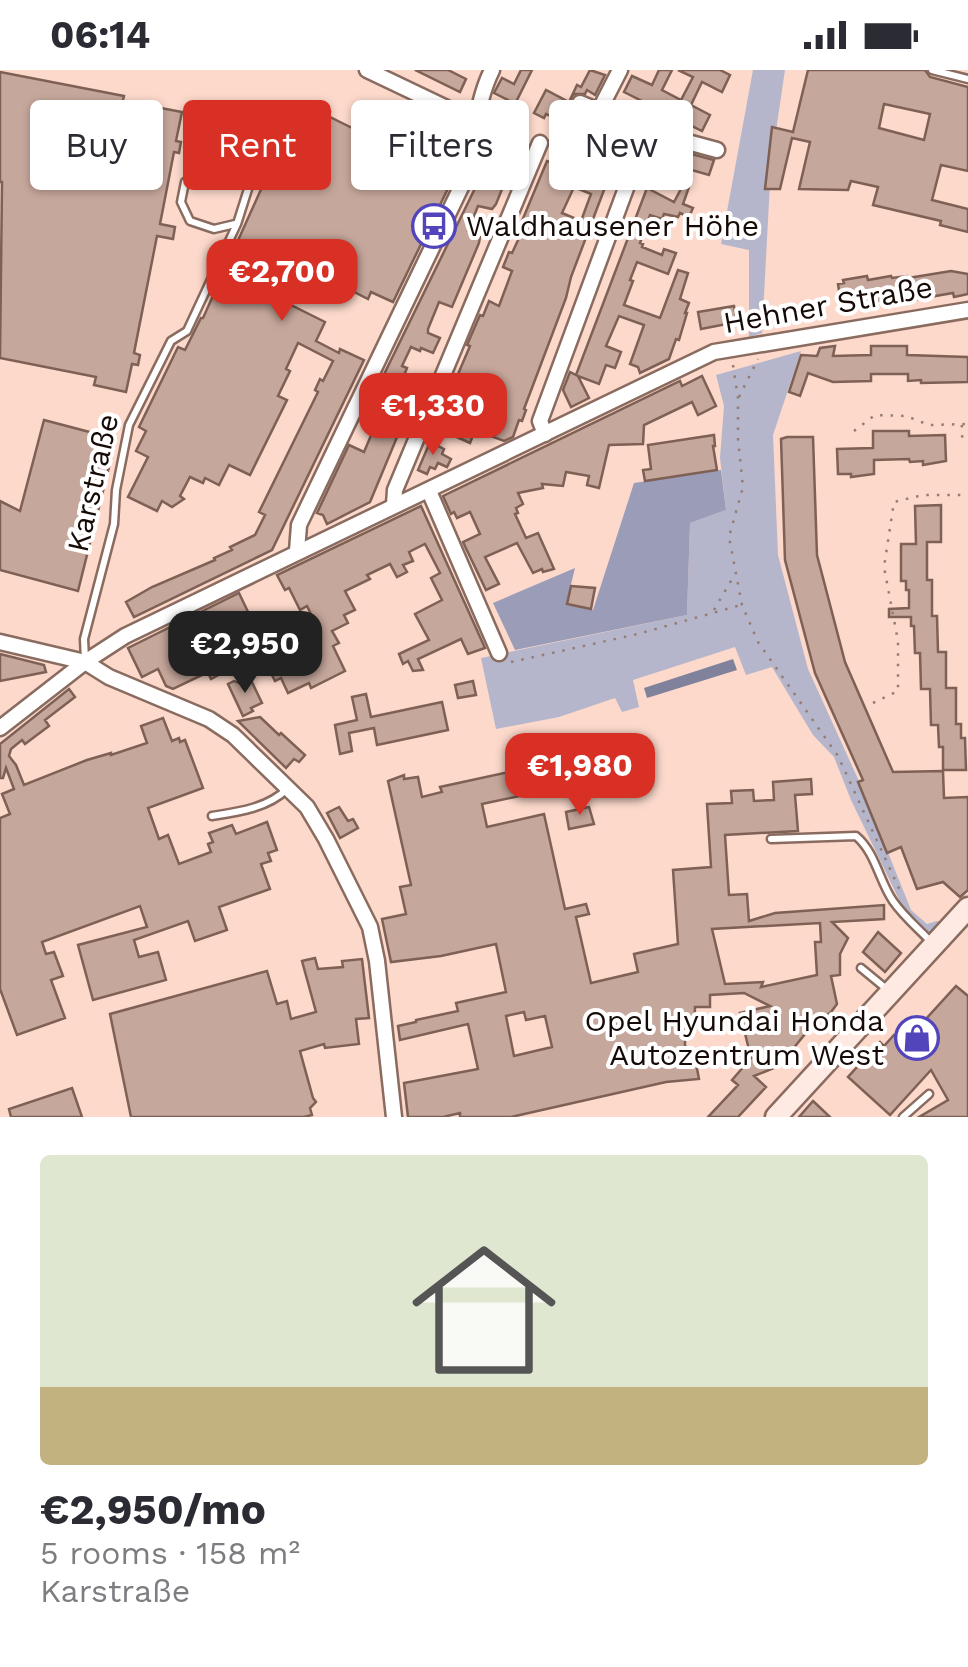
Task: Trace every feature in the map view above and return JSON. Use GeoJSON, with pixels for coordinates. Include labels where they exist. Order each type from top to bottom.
{"type":"FeatureCollection","features":[{"type":"Feature","properties":{"kind":"main road"},"geometry":{"type":"LineString","coordinates":[[776,1117],[968,908]]}},
{"type":"Feature","properties":{"kind":"street"},"geometry":{"type":"LineString","coordinates":[[367,70],[430,100]]}},
{"type":"Feature","properties":{"kind":"street"},"geometry":{"type":"LineString","coordinates":[[480,100],[492,70]]}},
{"type":"Feature","properties":{"kind":"street"},"geometry":{"type":"LineString","coordinates":[[605,100],[620,70]]}},
{"type":"Feature","properties":{"kind":"street"},"geometry":{"type":"LineString","coordinates":[[394,505],[395,490],[540,144]]}},
{"type":"Feature","properties":{"kind":"street"},"geometry":{"type":"LineString","coordinates":[[693,144],[717,150]]}},
{"type":"Feature","properties":{"kind":"street"},"geometry":{"type":"LineString","coordinates":[[297,552],[298,525],[459,190]]}},
{"type":"Feature","properties":{"kind":"street"},"geometry":{"type":"LineString","coordinates":[[546,434],[540,422],[625,190]]}},
{"type":"Feature","properties":{"kind":"street","name":"Hehner Straße"},"geometry":{"type":"LineString","coordinates":[[0,728],[125,636],[714,352],[968,310]]}},
{"type":"Feature","properties":{"kind":"street"},"geometry":{"type":"LineString","coordinates":[[429,491],[499,652]]}},
{"type":"Feature","properties":{"kind":"street"},"geometry":{"type":"LineString","coordinates":[[0,642],[86,662],[109,677],[210,718],[233,735],[314,818],[370,927],[378,960],[382,1080],[394,1117]]}},
{"type":"Feature","properties":{"kind":"lane"},"geometry":{"type":"LineString","coordinates":[[932,70],[968,79]]}},
{"type":"Feature","properties":{"kind":"lane"},"geometry":{"type":"LineString","coordinates":[[183,190],[181,202],[190,221],[214,229],[237,224]]}},
{"type":"Feature","properties":{"kind":"lane","name":"Karstraße"},"geometry":{"type":"LineString","coordinates":[[86,662],[84,639],[114,524],[116,490],[129,426],[171,341],[187,330],[237,224],[248,190]]}},
{"type":"Feature","properties":{"kind":"lane"},"geometry":{"type":"LineString","coordinates":[[212,816],[277,800],[288,788]]}},
{"type":"Feature","properties":{"kind":"lane"},"geometry":{"type":"LineString","coordinates":[[771,839],[856,836],[864,843],[892,900],[934,945]]}},
{"type":"Feature","properties":{"kind":"lane"},"geometry":{"type":"LineString","coordinates":[[861,968],[890,992]]}},
{"type":"Feature","properties":{"kind":"lane"},"geometry":{"type":"LineString","coordinates":[[902,1117],[929,1094]]}},
{"type":"Feature","properties":{"kind":"path"},"geometry":{"type":"LineString","coordinates":[[738,398],[766,343]]}},
{"type":"Feature","properties":{"kind":"path"},"geometry":{"type":"LineString","coordinates":[[730,348],[738,398],[743,487],[729,537],[742,605],[758,642],[838,756],[902,897]]}},
{"type":"Feature","properties":{"kind":"path"},"geometry":{"type":"LineString","coordinates":[[854,431],[876,415],[906,416],[929,426],[968,424]]}},
{"type":"Feature","properties":{"kind":"path"},"geometry":{"type":"LineString","coordinates":[[962,423],[965,442]]}},
{"type":"Feature","properties":{"kind":"path"},"geometry":{"type":"LineString","coordinates":[[873,703],[898,691],[898,641],[884,566],[894,502],[923,494],[961,496]]}},
{"type":"Feature","properties":{"kind":"path"},"geometry":{"type":"LineString","coordinates":[[713,612],[735,574]]}},
{"type":"Feature","properties":{"kind":"path"},"geometry":{"type":"LineString","coordinates":[[499,652],[503,659],[516,662],[742,605]]}},
{"type":"Feature","properties":{"kind":"shaded area"},"geometry":{"type":"Polygon","coordinates":[[[753,70],[785,70],[771,164],[762,333],[749,337],[749,250],[721,244],[753,70]]]}},
{"type":"Feature","properties":{"kind":"shaded area"},"geometry":{"type":"Polygon","coordinates":[[[801,351],[773,435],[778,555],[808,669],[863,790],[911,910],[927,924],[948,924],[934,940],[906,914],[834,757],[813,735],[772,667],[746,675],[735,647],[633,680],[639,707],[622,712],[615,698],[559,717],[496,729],[481,658],[687,615],[690,523],[726,510],[720,458],[724,406],[716,375],[801,351]]]}},
{"type":"Feature","properties":{"kind":"shaded area"},"geometry":{"type":"Polygon","coordinates":[[[721,470],[726,510],[690,523],[687,615],[515,650],[493,603],[575,568],[566,605],[593,610],[634,483],[721,470]]]}},
{"type":"Feature","properties":{"kind":"shaded area"},"geometry":{"type":"Polygon","coordinates":[[[733,659],[737,670],[647,698],[644,688],[733,659]]]}},
{"type":"Feature","properties":{"kind":"shaded area"},"geometry":{"type":"Polygon","coordinates":[[[592,749],[608,782],[580,788],[584,800],[572,802],[562,754],[592,749]]]}},
{"type":"Feature","properties":{"kind":"building"},"geometry":{"type":"Polygon","coordinates":[[[415,70],[448,70],[466,79],[460,92],[415,70]]]}},
{"type":"Feature","properties":{"kind":"building"},"geometry":{"type":"Polygon","coordinates":[[[521,70],[532,70],[517,100],[494,93],[502,78],[514,84],[521,70]]]}},
{"type":"Feature","properties":{"kind":"building"},"geometry":{"type":"Polygon","coordinates":[[[590,70],[605,75],[595,95],[587,90],[585,94],[574,94],[570,100],[577,85],[581,87],[590,70]]]}},
{"type":"Feature","properties":{"kind":"building"},"geometry":{"type":"Polygon","coordinates":[[[659,70],[672,70],[662,90],[681,100],[640,100],[624,92],[632,76],[652,85],[659,70]]]}},
{"type":"Feature","properties":{"kind":"building"},"geometry":{"type":"Polygon","coordinates":[[[678,70],[720,70],[730,75],[722,92],[702,82],[693,101],[681,100],[693,77],[678,70]]]}},
{"type":"Feature","properties":{"kind":"building"},"geometry":{"type":"Polygon","coordinates":[[[808,70],[925,70],[930,77],[968,87],[968,171],[941,165],[932,200],[968,209],[968,232],[940,225],[941,221],[873,205],[878,187],[851,181],[848,190],[799,189],[810,142],[792,138],[780,189],[765,189],[772,127],[793,132],[808,70]],[[884,104],[879,128],[924,140],[930,114],[884,104]]]}},
{"type":"Feature","properties":{"kind":"building"},"geometry":{"type":"Polygon","coordinates":[[[0,72],[124,96],[123,100],[30,100],[30,190],[163,190],[163,108],[182,112],[176,141],[181,142],[179,153],[174,152],[160,224],[175,227],[173,239],[157,236],[134,353],[140,355],[138,365],[132,364],[126,392],[94,385],[96,377],[0,358],[0,72]]]}},
{"type":"Feature","properties":{"kind":"building"},"geometry":{"type":"Polygon","coordinates":[[[546,90],[565,100],[549,100],[549,116],[544,118],[534,113],[546,90]]]}},
{"type":"Feature","properties":{"kind":"building"},"geometry":{"type":"Polygon","coordinates":[[[693,106],[710,115],[702,131],[693,126],[693,106]]]}},
{"type":"Feature","properties":{"kind":"building"},"geometry":{"type":"Polygon","coordinates":[[[331,117],[351,127],[351,190],[447,190],[393,302],[371,292],[368,299],[281,258],[265,292],[325,322],[316,341],[364,360],[272,550],[134,617],[126,602],[215,560],[232,550],[230,547],[255,535],[265,515],[259,512],[318,392],[315,390],[320,379],[323,381],[333,361],[298,343],[278,396],[287,400],[250,475],[229,465],[219,485],[205,478],[203,483],[190,477],[180,496],[184,499],[172,507],[162,501],[157,511],[128,497],[148,457],[136,451],[146,431],[139,427],[178,347],[185,350],[261,190],[331,190],[331,117]]]}},
{"type":"Feature","properties":{"kind":"building"},"geometry":{"type":"Polygon","coordinates":[[[693,154],[714,160],[709,175],[693,170],[693,154]]]}},
{"type":"Feature","properties":{"kind":"building"},"geometry":{"type":"Polygon","coordinates":[[[547,161],[549,190],[573,190],[562,213],[581,221],[591,194],[581,190],[604,190],[522,421],[519,420],[513,437],[504,441],[475,430],[470,443],[448,433],[454,419],[441,414],[480,315],[483,316],[489,301],[499,306],[512,271],[503,267],[526,223],[522,221],[547,161]]]}},
{"type":"Feature","properties":{"kind":"building"},"geometry":{"type":"Polygon","coordinates":[[[474,190],[502,190],[492,209],[478,206],[468,231],[480,237],[479,243],[452,307],[439,302],[428,329],[428,333],[440,338],[433,353],[411,347],[402,366],[407,368],[404,381],[419,387],[412,402],[386,391],[380,405],[371,401],[474,190]]]}},
{"type":"Feature","properties":{"kind":"building"},"geometry":{"type":"Polygon","coordinates":[[[646,190],[674,202],[680,190],[688,190],[683,204],[693,208],[689,217],[680,213],[678,217],[664,214],[662,219],[650,215],[640,243],[662,255],[664,249],[676,253],[668,274],[637,262],[624,305],[660,318],[678,270],[688,273],[680,299],[689,303],[679,340],[676,339],[669,359],[640,373],[638,367],[630,364],[644,325],[619,316],[606,346],[621,352],[615,368],[606,365],[599,384],[578,376],[589,398],[571,407],[563,390],[570,372],[576,375],[646,190]]]}},
{"type":"Feature","properties":{"kind":"building"},"geometry":{"type":"Polygon","coordinates":[[[951,271],[968,274],[968,294],[841,304],[838,284],[843,280],[867,276],[868,280],[908,278],[951,271]]]}},
{"type":"Feature","properties":{"kind":"building"},"geometry":{"type":"Polygon","coordinates":[[[734,306],[737,322],[701,329],[698,312],[734,306]]]}},
{"type":"Feature","properties":{"kind":"building"},"geometry":{"type":"Polygon","coordinates":[[[835,346],[833,356],[871,355],[871,346],[907,346],[907,355],[968,357],[968,382],[921,383],[908,381],[908,374],[871,374],[871,381],[833,382],[808,373],[800,396],[789,392],[801,355],[817,356],[820,348],[835,346]]]}},
{"type":"Feature","properties":{"kind":"building"},"geometry":{"type":"Polygon","coordinates":[[[702,376],[716,406],[698,415],[692,402],[644,425],[643,444],[609,445],[599,488],[587,485],[589,476],[566,472],[563,486],[542,484],[543,488],[518,493],[523,504],[515,514],[526,538],[538,533],[554,569],[533,573],[517,543],[485,557],[499,584],[486,590],[463,542],[480,534],[470,512],[457,518],[443,496],[680,381],[682,386],[702,376]]]}},
{"type":"Feature","properties":{"kind":"building"},"geometry":{"type":"Polygon","coordinates":[[[44,420],[116,439],[78,591],[0,570],[0,501],[20,511],[44,420]]]}},
{"type":"Feature","properties":{"kind":"building"},"geometry":{"type":"Polygon","coordinates":[[[386,425],[400,430],[370,502],[327,524],[323,515],[317,513],[349,445],[364,452],[375,426],[384,429],[386,425]]]}},
{"type":"Feature","properties":{"kind":"building"},"geometry":{"type":"Polygon","coordinates":[[[873,431],[945,435],[946,461],[923,465],[923,461],[909,459],[874,460],[874,474],[838,474],[837,449],[873,448],[873,431]]]}},
{"type":"Feature","properties":{"kind":"building"},"geometry":{"type":"Polygon","coordinates":[[[714,435],[717,470],[645,481],[643,470],[651,469],[648,445],[714,435]]]}},
{"type":"Feature","properties":{"kind":"building"},"geometry":{"type":"Polygon","coordinates":[[[813,437],[817,555],[845,662],[893,772],[943,771],[944,798],[968,797],[968,890],[960,897],[943,882],[917,889],[901,847],[887,853],[858,782],[863,780],[815,673],[785,560],[781,439],[813,437]]]}},
{"type":"Feature","properties":{"kind":"building"},"geometry":{"type":"Polygon","coordinates":[[[430,442],[444,449],[442,454],[451,459],[447,467],[438,463],[427,474],[418,470],[430,442]]]}},
{"type":"Feature","properties":{"kind":"building"},"geometry":{"type":"Polygon","coordinates":[[[941,505],[941,542],[927,542],[927,580],[932,580],[938,652],[946,652],[946,688],[956,688],[956,724],[961,724],[961,738],[965,738],[966,770],[943,770],[938,725],[931,725],[930,689],[921,689],[920,653],[915,653],[911,617],[889,617],[889,609],[909,608],[909,590],[906,581],[901,581],[901,544],[916,544],[915,506],[941,505]]]}},
{"type":"Feature","properties":{"kind":"building"},"geometry":{"type":"Polygon","coordinates":[[[421,506],[485,648],[468,654],[461,639],[418,659],[423,670],[413,671],[408,661],[403,664],[399,654],[429,640],[415,614],[442,600],[431,578],[440,573],[425,544],[409,552],[413,561],[403,565],[407,572],[397,577],[390,564],[345,591],[355,610],[344,615],[348,623],[332,631],[339,643],[333,646],[345,671],[311,688],[309,683],[288,693],[281,678],[275,681],[271,673],[297,659],[294,652],[310,644],[304,633],[317,627],[307,606],[300,610],[277,575],[421,506]]]}},
{"type":"Feature","properties":{"kind":"building"},"geometry":{"type":"Polygon","coordinates":[[[571,586],[595,588],[591,609],[567,604],[571,586]]]}},
{"type":"Feature","properties":{"kind":"building"},"geometry":{"type":"Polygon","coordinates":[[[239,593],[259,635],[220,652],[222,657],[216,660],[222,673],[211,679],[208,673],[204,674],[173,689],[166,686],[158,669],[142,677],[128,648],[239,593]]]}},
{"type":"Feature","properties":{"kind":"building"},"geometry":{"type":"Polygon","coordinates":[[[0,654],[44,665],[46,672],[0,681],[0,654]]]}},
{"type":"Feature","properties":{"kind":"building"},"geometry":{"type":"Polygon","coordinates":[[[250,678],[262,703],[243,716],[228,684],[250,678]]]}},
{"type":"Feature","properties":{"kind":"building"},"geometry":{"type":"Polygon","coordinates":[[[473,681],[476,695],[458,698],[455,685],[473,681]]]}},
{"type":"Feature","properties":{"kind":"building"},"geometry":{"type":"Polygon","coordinates":[[[69,689],[75,697],[45,720],[49,726],[11,749],[9,756],[24,785],[87,760],[147,743],[141,726],[163,718],[172,741],[185,740],[203,788],[148,808],[159,839],[168,835],[179,864],[211,852],[208,844],[213,842],[209,833],[232,825],[236,834],[267,822],[277,850],[268,853],[271,861],[261,864],[270,889],[219,907],[227,930],[195,941],[188,921],[134,940],[139,957],[158,952],[166,980],[93,1000],[78,945],[147,927],[140,906],[42,942],[46,954],[54,952],[63,976],[51,980],[65,1018],[17,1035],[0,989],[0,818],[10,814],[2,794],[14,789],[6,768],[0,778],[0,744],[69,689]]]}},
{"type":"Feature","properties":{"kind":"building"},"geometry":{"type":"Polygon","coordinates":[[[366,694],[371,717],[442,702],[448,730],[377,745],[374,728],[349,733],[352,751],[340,754],[335,725],[357,720],[352,697],[366,694]]]}},
{"type":"Feature","properties":{"kind":"building"},"geometry":{"type":"Polygon","coordinates":[[[260,717],[305,755],[299,762],[294,759],[286,768],[238,721],[260,717]]]}},
{"type":"Feature","properties":{"kind":"building"},"geometry":{"type":"Polygon","coordinates":[[[537,766],[543,791],[482,804],[487,827],[544,814],[565,909],[586,904],[589,914],[576,917],[591,983],[638,972],[634,954],[678,944],[673,870],[711,867],[707,804],[732,803],[731,791],[753,790],[754,801],[774,800],[773,782],[811,779],[812,794],[795,795],[798,831],[725,835],[729,895],[747,894],[749,921],[775,913],[884,905],[884,919],[832,922],[848,938],[840,954],[840,975],[831,976],[837,1004],[810,1028],[779,1066],[754,1076],[766,1087],[738,1117],[708,1117],[738,1085],[732,1080],[751,1058],[740,1013],[770,1006],[744,993],[710,995],[710,1007],[695,1007],[694,1031],[685,1031],[685,1046],[694,1053],[699,1079],[666,1082],[511,1117],[460,1117],[460,1113],[408,1117],[404,1083],[478,1069],[468,1024],[400,1040],[398,1026],[458,1011],[456,1003],[506,992],[496,944],[391,962],[382,919],[406,914],[400,887],[411,885],[388,781],[404,775],[404,779],[418,777],[422,797],[442,792],[440,787],[537,766]],[[820,923],[712,929],[725,984],[763,982],[761,987],[817,975],[815,942],[821,942],[820,923]],[[524,1012],[506,1016],[514,1056],[552,1047],[545,1016],[526,1020],[524,1012]]]}},
{"type":"Feature","properties":{"kind":"building"},"geometry":{"type":"Polygon","coordinates":[[[339,807],[358,828],[340,838],[327,813],[339,807]]]}},
{"type":"Feature","properties":{"kind":"building"},"geometry":{"type":"Polygon","coordinates":[[[589,807],[594,824],[569,829],[566,812],[589,807]]]}},
{"type":"Feature","properties":{"kind":"building"},"geometry":{"type":"Polygon","coordinates":[[[878,932],[901,953],[885,972],[863,952],[878,932]]]}},
{"type":"Feature","properties":{"kind":"building"},"geometry":{"type":"Polygon","coordinates":[[[315,958],[318,969],[343,967],[342,961],[362,959],[369,1018],[356,1019],[359,1044],[325,1048],[324,1044],[300,1051],[316,1102],[310,1108],[312,1115],[131,1117],[110,1014],[267,971],[277,1004],[287,1001],[291,1019],[316,1012],[302,961],[315,958]]]}},
{"type":"Feature","properties":{"kind":"building"},"geometry":{"type":"Polygon","coordinates":[[[956,986],[968,996],[968,1117],[919,1117],[948,1100],[931,1070],[890,1115],[848,1077],[880,1042],[884,1046],[894,1035],[904,1043],[956,986]]]}},
{"type":"Feature","properties":{"kind":"building"},"geometry":{"type":"Polygon","coordinates":[[[72,1088],[82,1117],[11,1117],[9,1109],[72,1088]]]}},
{"type":"Feature","properties":{"kind":"building"},"geometry":{"type":"Polygon","coordinates":[[[813,1101],[830,1117],[799,1117],[813,1101]]]}},
{"type":"Feature","properties":{"kind":"place","name":"Waldhausener Höhe"},"geometry":{"type":"Point","coordinates":[434,226]}},
{"type":"Feature","properties":{"kind":"place","name":"Opel Hyundai Honda Autozentrum West"},"geometry":{"type":"Point","coordinates":[917,1038]}}]}
